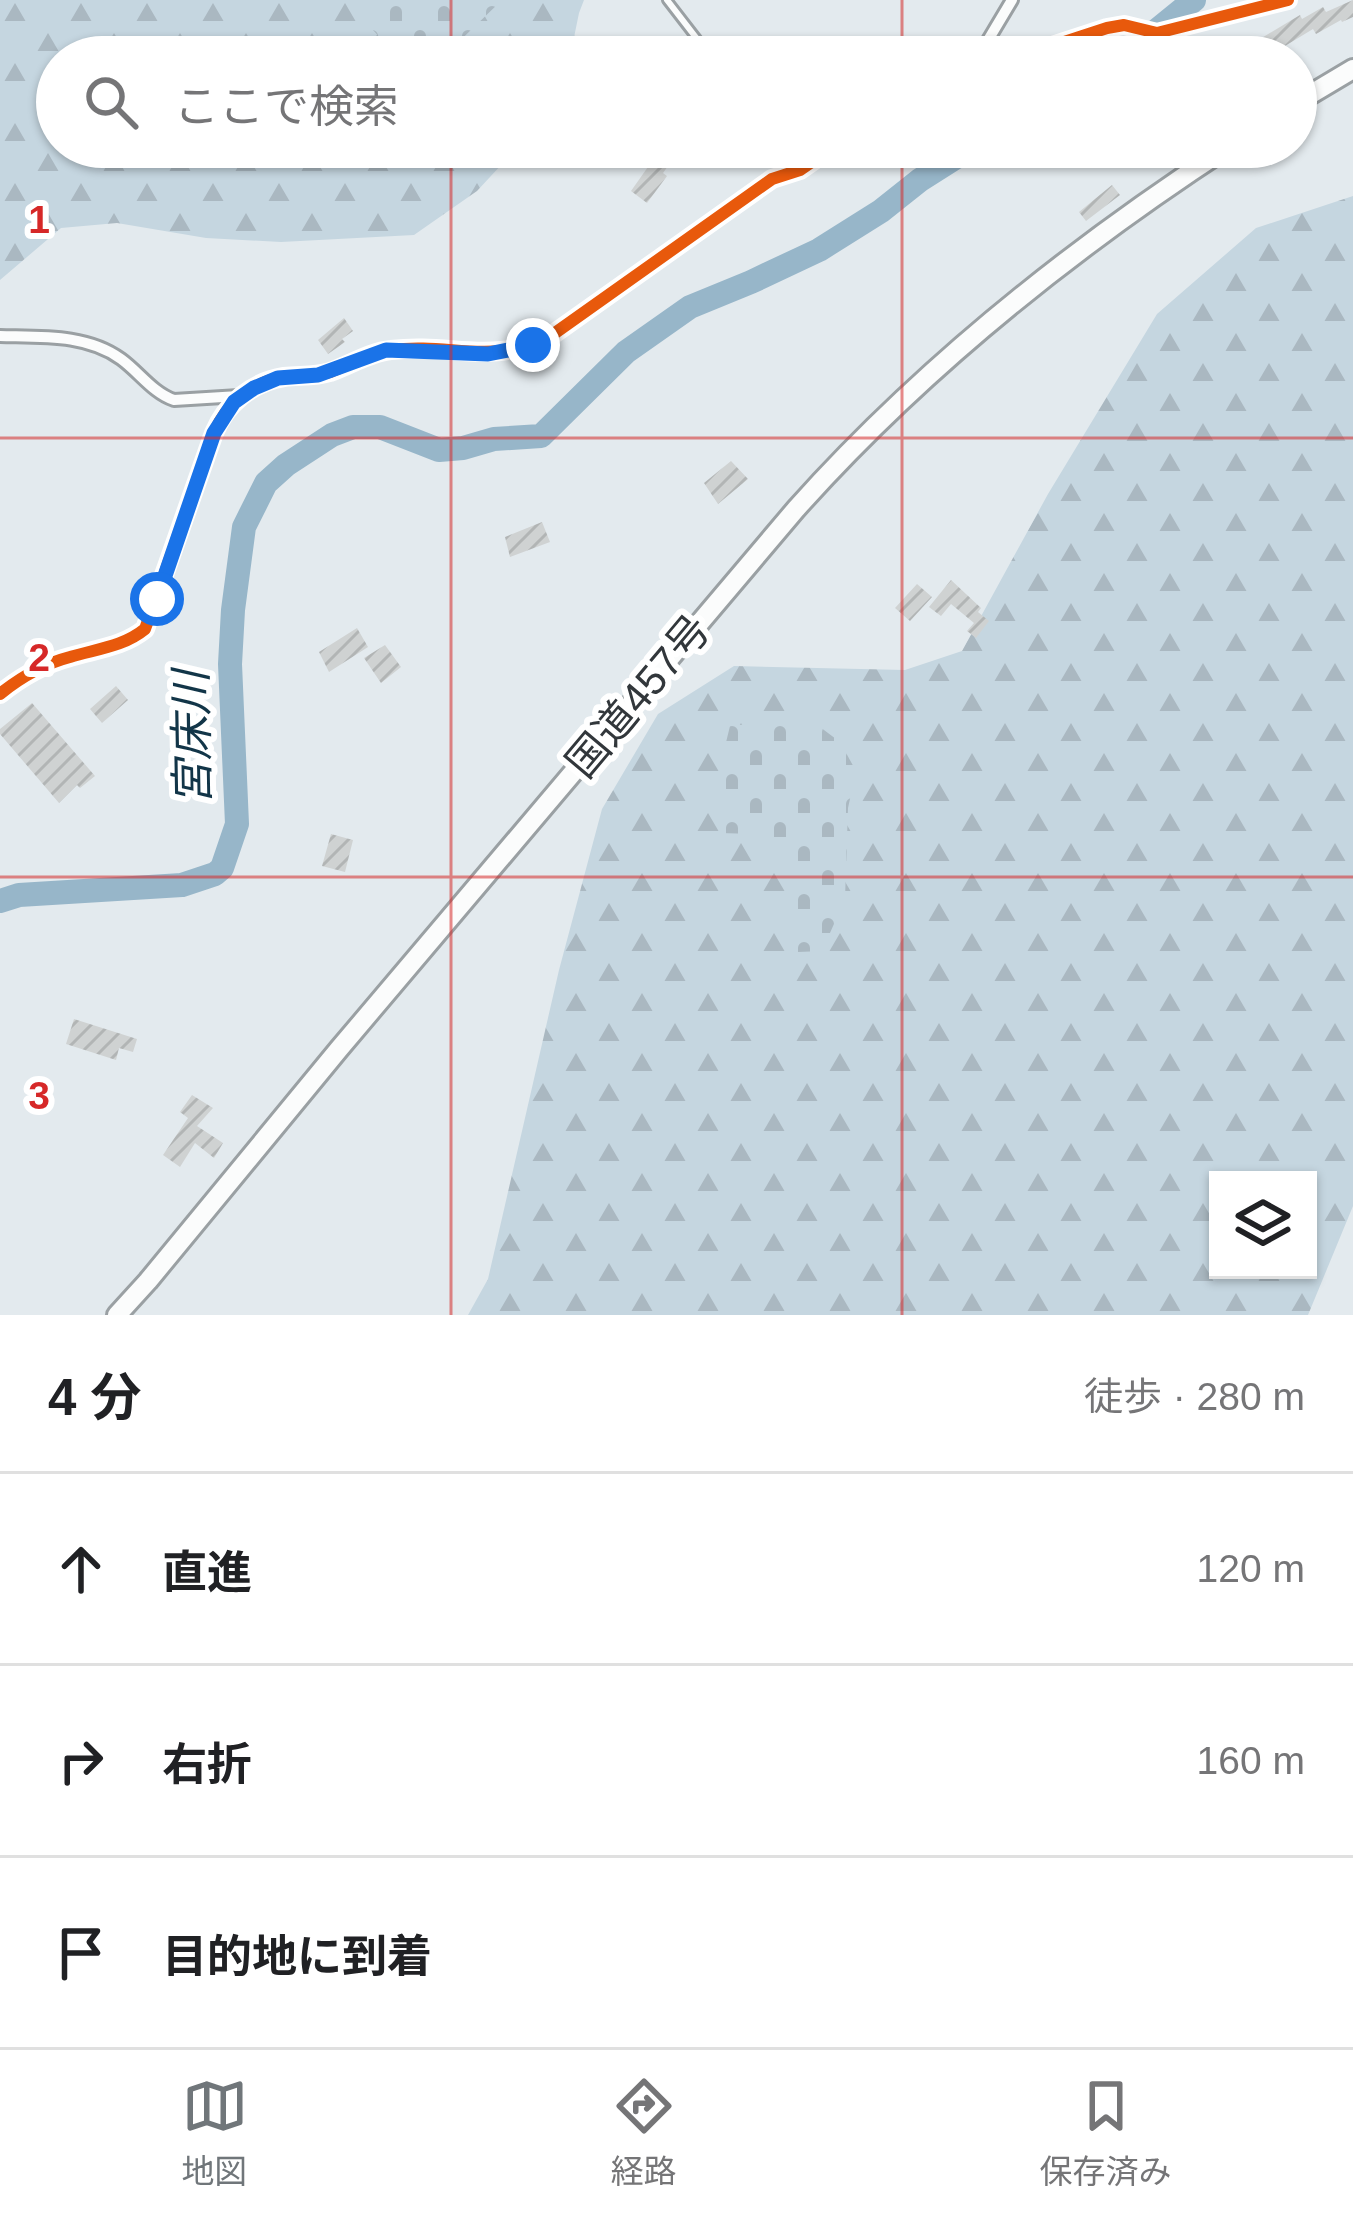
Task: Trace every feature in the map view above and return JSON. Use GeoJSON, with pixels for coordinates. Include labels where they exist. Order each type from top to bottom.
{"type":"FeatureCollection","features":[{"type":"Feature","properties":{"kind":"highway"},"geometry":{"type":"LineString","coordinates":[[1317,90],[1353,69]]}},
{"type":"Feature","properties":{"kind":"highway","name":"国道457号"},"geometry":{"type":"LineString","coordinates":[[117,1315],[845,454],[910,391],[1032,287],[1197,168]]}},
{"type":"Feature","properties":{"kind":"street"},"geometry":{"type":"LineString","coordinates":[[991,36],[1012,0]]}},
{"type":"Feature","properties":{"kind":"street"},"geometry":{"type":"LineString","coordinates":[[1081,36],[1124,26],[1157,33],[1288,0]]}},
{"type":"Feature","properties":{"kind":"street"},"geometry":{"type":"LineString","coordinates":[[0,694],[32,671],[127,641],[145,629],[214,433],[242,395],[278,378],[318,375],[386,350],[488,354],[533,345],[772,179],[803,168]]}},
{"type":"Feature","properties":{"kind":"street"},"geometry":{"type":"LineString","coordinates":[[0,336],[90,344],[121,359],[174,400],[242,395]]}},
{"type":"Feature","properties":{"kind":"lane"},"geometry":{"type":"LineString","coordinates":[[668,0],[695,36]]}},
{"type":"Feature","properties":{"kind":"green space"},"geometry":{"type":"Polygon","coordinates":[[[0,0],[584,0],[574,36],[36,36],[36,168],[498,168],[477,191],[414,235],[281,242],[206,238],[117,223],[61,228],[0,280],[0,0]]]}},
{"type":"Feature","properties":{"kind":"green space"},"geometry":{"type":"Polygon","coordinates":[[[375,0],[501,1],[465,36],[379,36],[362,18],[375,0]]]}},
{"type":"Feature","properties":{"kind":"green space"},"geometry":{"type":"Polygon","coordinates":[[[1353,196],[1353,1206],[1308,1315],[468,1315],[488,1279],[559,970],[602,809],[658,714],[734,666],[905,670],[962,651],[1048,494],[1157,314],[1256,228],[1353,196]]]}},
{"type":"Feature","properties":{"kind":"green space"},"geometry":{"type":"Polygon","coordinates":[[[808,718],[840,742],[856,771],[848,808],[845,899],[822,951],[798,952],[793,870],[754,834],[720,833],[720,767],[730,726],[808,718]]]}},
{"type":"Feature","properties":{"kind":"building"},"geometry":{"type":"Polygon","coordinates":[[[1353,0],[1353,17],[1316,34],[1313,29],[1301,36],[1265,36],[1300,15],[1302,19],[1323,7],[1326,12],[1353,0]]]}},
{"type":"Feature","properties":{"kind":"building"},"geometry":{"type":"Polygon","coordinates":[[[647,168],[667,168],[663,173],[667,176],[647,203],[631,191],[647,168]]]}},
{"type":"Feature","properties":{"kind":"building"},"geometry":{"type":"Polygon","coordinates":[[[1112,185],[1120,195],[1086,221],[1079,212],[1112,185]]]}},
{"type":"Feature","properties":{"kind":"building"},"geometry":{"type":"Polygon","coordinates":[[[344,318],[353,331],[328,354],[318,340],[344,318]]]}},
{"type":"Feature","properties":{"kind":"building"},"geometry":{"type":"Polygon","coordinates":[[[731,461],[748,479],[718,504],[704,483],[731,461]]]}},
{"type":"Feature","properties":{"kind":"building"},"geometry":{"type":"Polygon","coordinates":[[[542,522],[550,542],[510,557],[505,537],[542,522]]]}},
{"type":"Feature","properties":{"kind":"building"},"geometry":{"type":"Polygon","coordinates":[[[951,580],[989,621],[976,638],[967,631],[974,623],[951,604],[941,616],[929,607],[951,580]]]}},
{"type":"Feature","properties":{"kind":"building"},"geometry":{"type":"Polygon","coordinates":[[[917,584],[932,597],[910,621],[895,608],[917,584]]]}},
{"type":"Feature","properties":{"kind":"building"},"geometry":{"type":"Polygon","coordinates":[[[357,628],[368,647],[329,672],[319,652],[357,628]]]}},
{"type":"Feature","properties":{"kind":"building"},"geometry":{"type":"Polygon","coordinates":[[[385,645],[401,667],[381,683],[364,658],[385,645]]]}},
{"type":"Feature","properties":{"kind":"building"},"geometry":{"type":"Polygon","coordinates":[[[116,686],[128,700],[102,723],[90,709],[116,686]]]}},
{"type":"Feature","properties":{"kind":"building"},"geometry":{"type":"Polygon","coordinates":[[[32,703],[95,776],[80,788],[77,785],[59,803],[0,734],[32,703]]]}},
{"type":"Feature","properties":{"kind":"building"},"geometry":{"type":"Polygon","coordinates":[[[331,834],[353,840],[345,872],[322,866],[331,834]]]}},
{"type":"Feature","properties":{"kind":"building"},"geometry":{"type":"Polygon","coordinates":[[[74,1019],[137,1039],[133,1052],[119,1048],[116,1060],[66,1044],[74,1019]]]}},
{"type":"Feature","properties":{"kind":"building"},"geometry":{"type":"Polygon","coordinates":[[[192,1095],[213,1108],[197,1126],[223,1143],[214,1158],[195,1143],[180,1167],[163,1155],[188,1118],[180,1112],[192,1095]]]}},
{"type":"Feature","properties":{"kind":"waterway","name":"宮床川"},"geometry":{"type":"LineString","coordinates":[[1150,36],[1194,0]]}},
{"type":"Feature","properties":{"kind":"waterway","name":"宮床川"},"geometry":{"type":"LineString","coordinates":[[0,901],[19,895],[182,885],[222,868],[237,824],[230,664],[244,527],[266,483],[286,465],[353,427],[380,427],[439,450],[541,436],[626,352],[690,307],[819,250],[939,168]]}},
{"type":"Feature","properties":{"kind":"cycle path"},"geometry":{"type":"LineString","coordinates":[[1083,36],[1124,25],[1157,33],[1288,0]]}},
{"type":"Feature","properties":{"kind":"cycle path"},"geometry":{"type":"LineString","coordinates":[[0,694],[42,667],[118,644],[145,629],[214,433],[233,404],[251,389],[284,377],[330,372],[383,351],[492,352],[532,343],[555,333],[772,179],[803,168]]}},
{"type":"Feature","properties":{"kind":"route"},"geometry":{"type":"LineString","coordinates":[[157,599],[214,433],[242,395],[278,378],[318,375],[386,350],[488,354],[533,345]]}}]}
